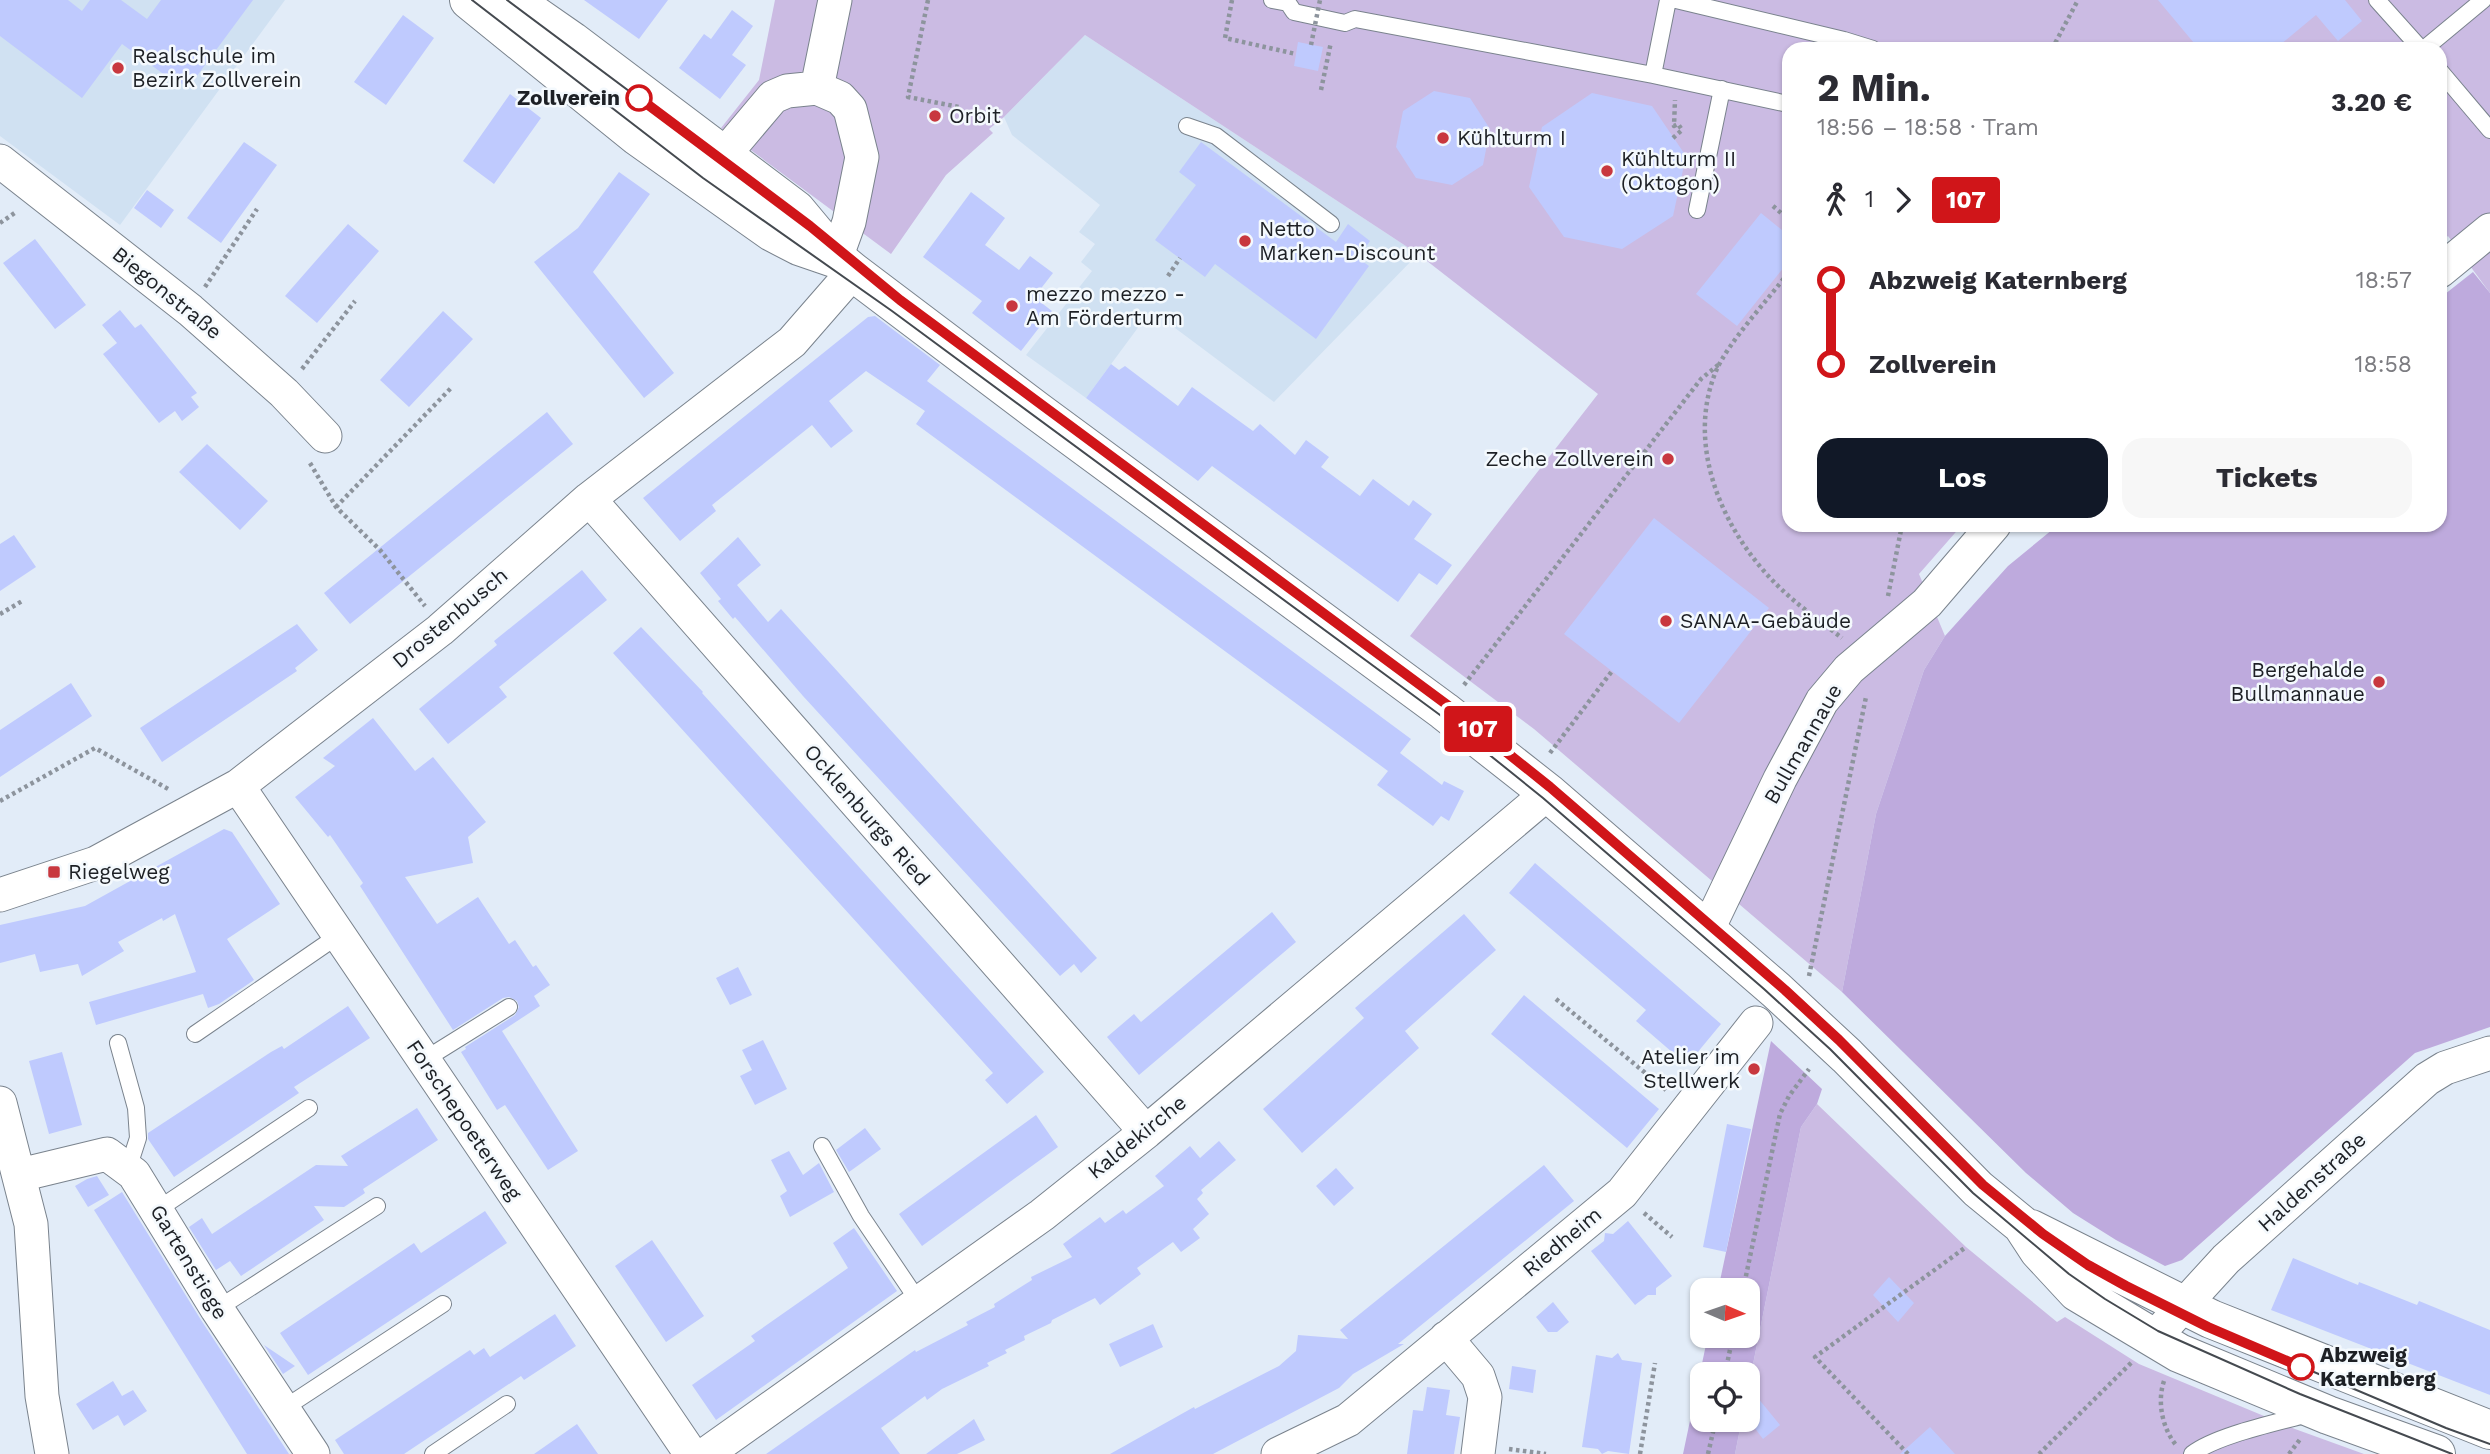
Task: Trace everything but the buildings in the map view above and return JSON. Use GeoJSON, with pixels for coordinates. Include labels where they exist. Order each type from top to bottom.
{"type":"FeatureCollection","features":[{"type":"Feature","properties":{"kind":"main road"},"geometry":{"type":"LineString","coordinates":[[469,0],[637,136],[772,232],[845,265]]}},
{"type":"Feature","properties":{"kind":"main road"},"geometry":{"type":"LineString","coordinates":[[513,0],[572,41],[796,210],[845,265],[1444,711],[1548,793],[1776,990],[1847,1056],[1978,1189],[2022,1226],[2039,1251],[2077,1292],[2179,1353],[2317,1411],[2429,1452]]}},
{"type":"Feature","properties":{"kind":"main road"},"geometry":{"type":"LineString","coordinates":[[2022,1226],[2043,1234],[2182,1305],[2490,1430]]}},
{"type":"Feature","properties":{"kind":"street"},"geometry":{"type":"LineString","coordinates":[[817,88],[835,0]]}},
{"type":"Feature","properties":{"kind":"street"},"geometry":{"type":"LineString","coordinates":[[724,155],[773,97],[787,91],[817,88],[840,98],[850,110],[862,157],[849,222],[845,265]]}},
{"type":"Feature","properties":{"kind":"street","name":"Biegonstraße"},"geometry":{"type":"LineString","coordinates":[[0,161],[190,310],[284,393],[322,434]]}},
{"type":"Feature","properties":{"kind":"street"},"geometry":{"type":"LineString","coordinates":[[2447,265],[2490,230]]}},
{"type":"Feature","properties":{"kind":"street","name":"Drostenbusch"},"geometry":{"type":"LineString","coordinates":[[0,895],[96,863],[238,786],[440,630],[589,499],[792,342],[845,265]]}},
{"type":"Feature","properties":{"kind":"street","name":"Ocklenburgs Ried"},"geometry":{"type":"LineString","coordinates":[[589,499],[1146,1132]]}},
{"type":"Feature","properties":{"kind":"street","name":"Bullmannaue"},"geometry":{"type":"LineString","coordinates":[[1707,931],[1780,779],[1822,701],[1834,684],[1927,603],[1988,532]]}},
{"type":"Feature","properties":{"kind":"street","name":"Forschepoeterweg"},"geometry":{"type":"LineString","coordinates":[[238,786],[691,1454]]}},
{"type":"Feature","properties":{"kind":"street","name":"Kaldekirche"},"geometry":{"type":"LineString","coordinates":[[706,1454],[1042,1214],[1146,1132],[1548,793]]}},
{"type":"Feature","properties":{"kind":"street","name":"Riedheim"},"geometry":{"type":"LineString","coordinates":[[1278,1454],[1348,1420],[1622,1193],[1756,1023]]}},
{"type":"Feature","properties":{"kind":"street","name":"Haldenstraße"},"geometry":{"type":"LineString","coordinates":[[2153,1339],[2226,1259],[2427,1079],[2445,1068],[2490,1053]]}},
{"type":"Feature","properties":{"kind":"street"},"geometry":{"type":"LineString","coordinates":[[0,1103],[31,1224],[42,1396],[52,1454]]}},
{"type":"Feature","properties":{"kind":"street","name":"Gartenstiege"},"geometry":{"type":"LineString","coordinates":[[20,1175],[107,1154],[134,1174],[217,1309],[313,1454]]}},
{"type":"Feature","properties":{"kind":"street"},"geometry":{"type":"LineString","coordinates":[[1446,1338],[1478,1376],[1485,1397],[1479,1449]]}},
{"type":"Feature","properties":{"kind":"lane"},"geometry":{"type":"LineString","coordinates":[[1272,0],[1288,3],[1294,12],[1335,21],[1346,23],[1355,19],[1653,75],[1782,103]]}},
{"type":"Feature","properties":{"kind":"lane"},"geometry":{"type":"LineString","coordinates":[[1653,75],[1668,0]]}},
{"type":"Feature","properties":{"kind":"lane"},"geometry":{"type":"LineString","coordinates":[[1676,0],[1850,42]]}},
{"type":"Feature","properties":{"kind":"lane"},"geometry":{"type":"LineString","coordinates":[[2377,0],[2416,42]]}},
{"type":"Feature","properties":{"kind":"lane"},"geometry":{"type":"LineString","coordinates":[[2431,42],[2483,0]]}},
{"type":"Feature","properties":{"kind":"lane"},"geometry":{"type":"LineString","coordinates":[[2447,79],[2490,130]]}},
{"type":"Feature","properties":{"kind":"lane"},"geometry":{"type":"LineString","coordinates":[[1697,210],[1722,89]]}},
{"type":"Feature","properties":{"kind":"lane"},"geometry":{"type":"LineString","coordinates":[[1187,126],[1216,136],[1331,225]]}},
{"type":"Feature","properties":{"kind":"lane"},"geometry":{"type":"LineString","coordinates":[[195,1034],[339,935]]}},
{"type":"Feature","properties":{"kind":"lane"},"geometry":{"type":"LineString","coordinates":[[424,1060],[509,1007]]}},
{"type":"Feature","properties":{"kind":"lane"},"geometry":{"type":"LineString","coordinates":[[118,1043],[136,1108],[138,1138],[128,1169]]}},
{"type":"Feature","properties":{"kind":"lane"},"geometry":{"type":"LineString","coordinates":[[158,1210],[309,1108]]}},
{"type":"Feature","properties":{"kind":"lane"},"geometry":{"type":"LineString","coordinates":[[822,1146],[861,1216],[919,1302]]}},
{"type":"Feature","properties":{"kind":"lane"},"geometry":{"type":"LineString","coordinates":[[217,1309],[377,1206]]}},
{"type":"Feature","properties":{"kind":"lane"},"geometry":{"type":"LineString","coordinates":[[283,1409],[443,1304]]}},
{"type":"Feature","properties":{"kind":"lane"},"geometry":{"type":"LineString","coordinates":[[433,1454],[507,1404]]}},
{"type":"Feature","properties":{"kind":"lane"},"geometry":{"type":"LineString","coordinates":[[2192,1454],[2201,1447],[2235,1435],[2317,1411]]}},
{"type":"Feature","properties":{"kind":"path"},"geometry":{"type":"LineString","coordinates":[[928,0],[908,97],[959,107]]}},
{"type":"Feature","properties":{"kind":"path"},"geometry":{"type":"LineString","coordinates":[[1233,0],[1225,38],[1296,54]]}},
{"type":"Feature","properties":{"kind":"path"},"geometry":{"type":"LineString","coordinates":[[1311,45],[1320,0]]}},
{"type":"Feature","properties":{"kind":"path"},"geometry":{"type":"LineString","coordinates":[[2056,42],[2078,0]]}},
{"type":"Feature","properties":{"kind":"path"},"geometry":{"type":"LineString","coordinates":[[1321,90],[1335,21]]}},
{"type":"Feature","properties":{"kind":"path"},"geometry":{"type":"LineString","coordinates":[[1673,138],[1682,130],[1678,124],[1674,126],[1675,99]]}},
{"type":"Feature","properties":{"kind":"path"},"geometry":{"type":"LineString","coordinates":[[1773,205],[1782,213]]}},
{"type":"Feature","properties":{"kind":"path"},"geometry":{"type":"LineString","coordinates":[[190,310],[257,209]]}},
{"type":"Feature","properties":{"kind":"path"},"geometry":{"type":"LineString","coordinates":[[1168,276],[1180,258]]}},
{"type":"Feature","properties":{"kind":"path"},"geometry":{"type":"LineString","coordinates":[[1464,685],[1701,379],[1721,362],[1782,281]]}},
{"type":"Feature","properties":{"kind":"path"},"geometry":{"type":"LineString","coordinates":[[284,393],[355,301]]}},
{"type":"Feature","properties":{"kind":"path"},"geometry":{"type":"LineString","coordinates":[[1721,362],[1710,394],[1707,446],[1715,490],[1728,519],[1743,544],[1776,585],[1870,651]]}},
{"type":"Feature","properties":{"kind":"path"},"geometry":{"type":"LineString","coordinates":[[337,507],[452,387]]}},
{"type":"Feature","properties":{"kind":"path"},"geometry":{"type":"LineString","coordinates":[[322,434],[306,456],[337,507],[380,550],[419,598],[440,630]]}},
{"type":"Feature","properties":{"kind":"path"},"geometry":{"type":"LineString","coordinates":[[1809,976],[1870,651],[1900,532]]}},
{"type":"Feature","properties":{"kind":"path"},"geometry":{"type":"LineString","coordinates":[[0,614],[24,600]]}},
{"type":"Feature","properties":{"kind":"path"},"geometry":{"type":"LineString","coordinates":[[1550,753],[1612,671]]}},
{"type":"Feature","properties":{"kind":"path"},"geometry":{"type":"LineString","coordinates":[[0,801],[95,748],[201,807]]}},
{"type":"Feature","properties":{"kind":"path"},"geometry":{"type":"LineString","coordinates":[[1556,999],[1678,1122]]}},
{"type":"Feature","properties":{"kind":"path"},"geometry":{"type":"LineString","coordinates":[[1746,1278],[1780,1114],[1789,1096],[1809,1069]]}},
{"type":"Feature","properties":{"kind":"path"},"geometry":{"type":"LineString","coordinates":[[1908,1454],[1815,1357],[1966,1247]]}},
{"type":"Feature","properties":{"kind":"path"},"geometry":{"type":"LineString","coordinates":[[2039,1454],[2153,1339]]}},
{"type":"Feature","properties":{"kind":"path"},"geometry":{"type":"LineString","coordinates":[[1640,1454],[1655,1363]]}},
{"type":"Feature","properties":{"kind":"path"},"geometry":{"type":"LineString","coordinates":[[2165,1378],[2161,1409],[2165,1427],[2183,1454]]}},
{"type":"Feature","properties":{"kind":"path"},"geometry":{"type":"LineString","coordinates":[[1708,1454],[1713,1432]]}},
{"type":"Feature","properties":{"kind":"path"},"geometry":{"type":"LineString","coordinates":[[1479,1449],[1546,1454]]}},
{"type":"Feature","properties":{"kind":"shaded area","name":"Realschule im Bezirk Zollverein"},"geometry":{"type":"Polygon","coordinates":[[[0,0],[285,0],[120,225],[0,136],[0,0]]]}},
{"type":"Feature","properties":{"kind":"shaded area","name":"Zeche Zollverein"},"geometry":{"type":"Polygon","coordinates":[[[775,0],[2490,0],[2490,293],[2447,237],[2447,42],[1782,42],[1782,532],[1956,532],[1919,574],[1945,636],[1924,670],[1876,814],[1842,992],[1534,729],[1410,636],[1598,394],[1418,254],[1085,35],[989,129],[993,133],[946,175],[891,254],[721,128],[759,80],[775,0]]]}},
{"type":"Feature","properties":{"kind":"shaded area"},"geometry":{"type":"Polygon","coordinates":[[[1085,35],[1418,254],[1274,402],[1151,310],[1086,398],[1026,355],[1092,271],[1081,262],[1095,244],[1079,232],[1100,205],[1012,135],[1004,117],[1085,35]]]}},
{"type":"Feature","properties":{"kind":"shaded area"},"geometry":{"type":"Polygon","coordinates":[[[2473,272],[2490,293],[2490,1027],[2415,1053],[2182,1260],[2165,1266],[2073,1213],[2026,1173],[1842,992],[1876,814],[1924,670],[1945,636],[2008,566],[2049,532],[2447,532],[2447,292],[2473,272]]]}},
{"type":"Feature","properties":{"kind":"shaded area"},"geometry":{"type":"Polygon","coordinates":[[[1771,1041],[1822,1089],[1817,1104],[1801,1127],[1760,1330],[1760,1278],[1721,1278],[1771,1041]]]}},
{"type":"Feature","properties":{"kind":"shaded area"},"geometry":{"type":"Polygon","coordinates":[[[1817,1104],[1966,1247],[2057,1322],[2065,1317],[2139,1364],[2295,1429],[2364,1454],[1735,1454],[1739,1432],[1760,1432],[1760,1362],[1753,1362],[1756,1348],[1760,1348],[1760,1330],[1801,1127],[1817,1104]]]}},
{"type":"Feature","properties":{"kind":"shaded area"},"geometry":{"type":"Polygon","coordinates":[[[1705,1348],[1756,1348],[1753,1362],[1702,1362],[1705,1348]]]}},
{"type":"Feature","properties":{"kind":"shaded area"},"geometry":{"type":"Polygon","coordinates":[[[1690,1421],[1690,1432],[1739,1432],[1735,1454],[1683,1454],[1690,1421]]]}},
{"type":"Feature","properties":{"kind":"tram line"},"geometry":{"type":"LineString","coordinates":[[472,0],[703,178],[892,311],[1440,715],[1543,798],[1764,989],[1830,1049],[1973,1193],[2069,1274],[2158,1331],[2300,1394],[2452,1454]]}},
{"type":"Feature","properties":{"kind":"tram line"},"geometry":{"type":"LineString","coordinates":[[507,0],[810,226],[900,300],[1449,707],[1550,787],[1785,990],[1839,1040],[1983,1185],[2043,1234],[2088,1265],[2208,1327],[2490,1444]]}},
{"type":"Feature","properties":{"kind":"tram line","name":"107"},"geometry":{"type":"LineString","coordinates":[[639,98],[810,226],[900,300],[1450,707],[1550,787],[1785,990],[1839,1040],[1983,1185],[2043,1234],[2088,1265],[2126,1286],[2208,1327],[2301,1367]]}},
{"type":"Feature","properties":{"kind":"place","name":"Realschule im Bezirk Zollverein"},"geometry":{"type":"Point","coordinates":[118,68]}},
{"type":"Feature","properties":{"kind":"place","name":"Zollverein"},"geometry":{"type":"Point","coordinates":[639,98]}},
{"type":"Feature","properties":{"kind":"place","name":"Orbit"},"geometry":{"type":"Point","coordinates":[935,116]}},
{"type":"Feature","properties":{"kind":"place","name":"Kühlturm I"},"geometry":{"type":"Point","coordinates":[1443,138]}},
{"type":"Feature","properties":{"kind":"place","name":"Kühlturm II (Oktogon)"},"geometry":{"type":"Point","coordinates":[1607,171]}},
{"type":"Feature","properties":{"kind":"place","name":"Netto Marken-Discount"},"geometry":{"type":"Point","coordinates":[1245,241]}},
{"type":"Feature","properties":{"kind":"place","name":"mezzo mezzo - Am Förderturm"},"geometry":{"type":"Point","coordinates":[1012,306]}},
{"type":"Feature","properties":{"kind":"place","name":"Zeche Zollverein"},"geometry":{"type":"Point","coordinates":[1668,459]}},
{"type":"Feature","properties":{"kind":"place","name":"SANAA-Gebäude"},"geometry":{"type":"Point","coordinates":[1666,621]}},
{"type":"Feature","properties":{"kind":"place","name":"Bergehalde Bullmannaue"},"geometry":{"type":"Point","coordinates":[2379,682]}},
{"type":"Feature","properties":{"kind":"place","name":"Riegelweg"},"geometry":{"type":"Point","coordinates":[54,872]}},
{"type":"Feature","properties":{"kind":"place","name":"Atelier im Stellwerk"},"geometry":{"type":"Point","coordinates":[1754,1069]}},
{"type":"Feature","properties":{"kind":"place","name":"Abzweig Katernberg"},"geometry":{"type":"Point","coordinates":[2301,1367]}}]}
